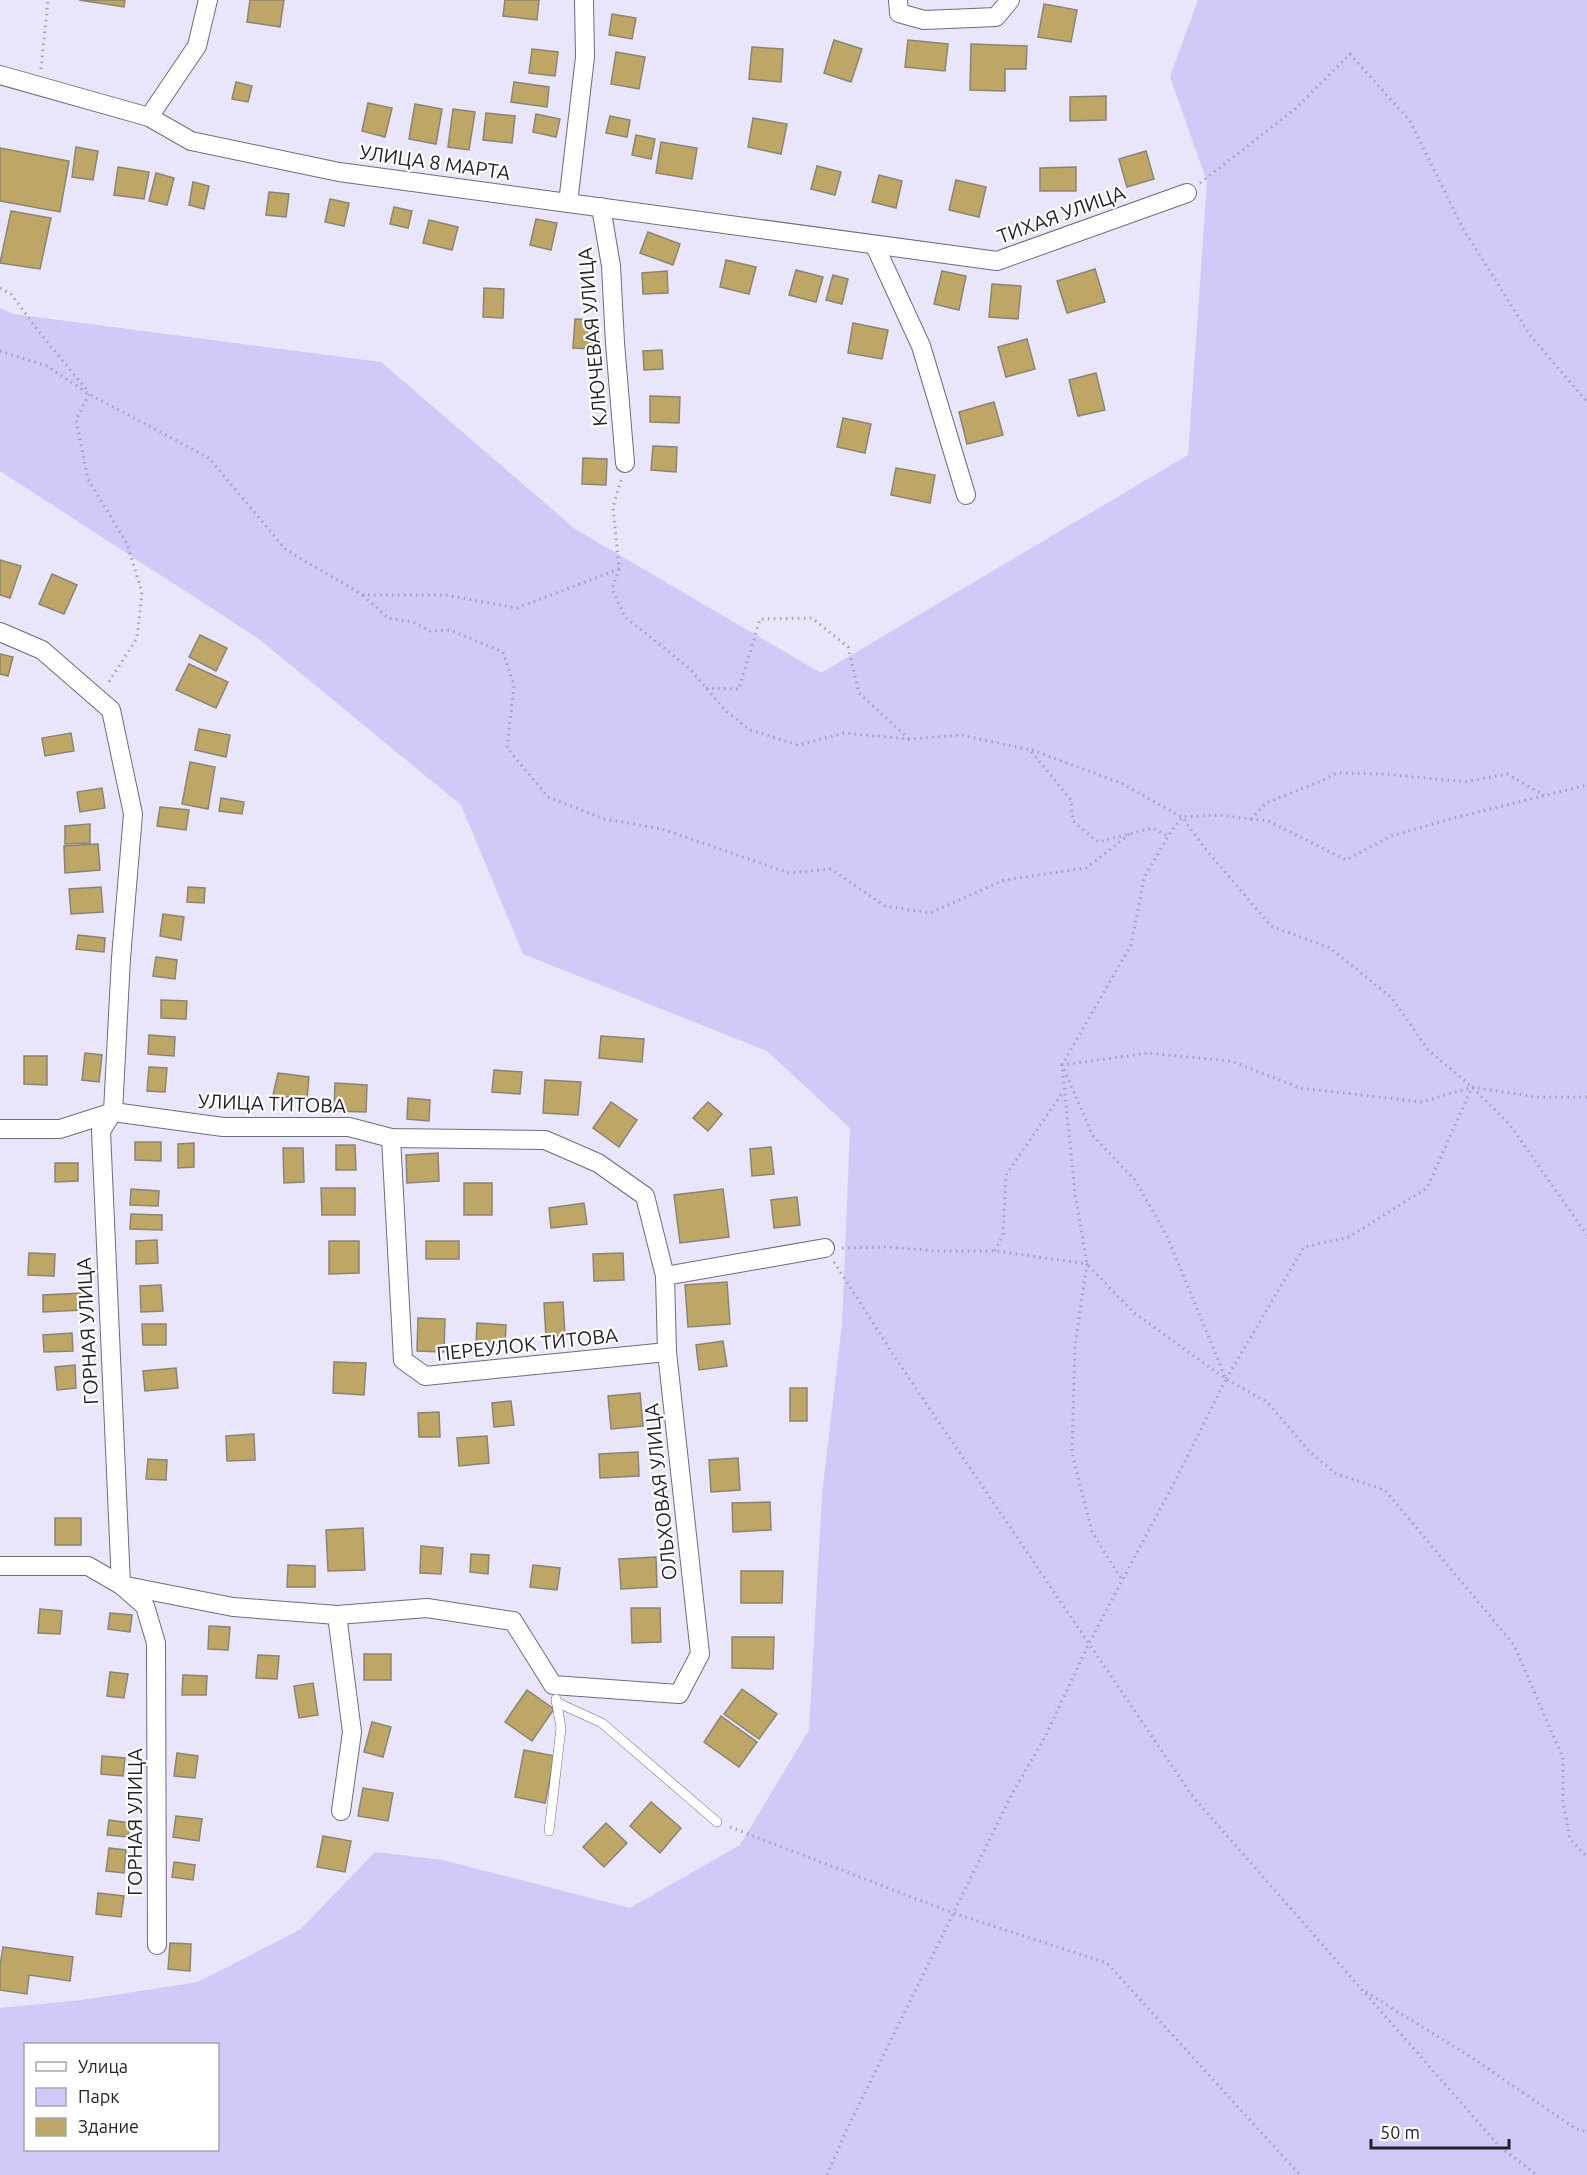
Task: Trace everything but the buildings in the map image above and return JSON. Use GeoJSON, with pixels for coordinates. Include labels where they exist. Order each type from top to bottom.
{"type":"FeatureCollection","features":[{"type":"Feature","properties":{"kind":"street"},"geometry":{"type":"LineString","coordinates":[[149,117],[197,46],[208,0]]}},
{"type":"Feature","properties":{"kind":"street"},"geometry":{"type":"LineString","coordinates":[[568,203],[585,57],[584,0]]}},
{"type":"Feature","properties":{"kind":"street"},"geometry":{"type":"LineString","coordinates":[[899,6],[924,20],[996,17],[1011,0]]}},
{"type":"Feature","properties":{"kind":"street","name":"УЛИЦА 8 МАРТА"},"geometry":{"type":"LineString","coordinates":[[0,75],[149,117],[191,141],[316,167],[875,246]]}},
{"type":"Feature","properties":{"kind":"street","name":"ТИХАЯ УЛИЦА"},"geometry":{"type":"LineString","coordinates":[[875,246],[997,261],[1188,193]]}},
{"type":"Feature","properties":{"kind":"street","name":"КЛЮЧЕВАЯ УЛИЦА"},"geometry":{"type":"LineString","coordinates":[[601,207],[611,266],[625,463]]}},
{"type":"Feature","properties":{"kind":"street"},"geometry":{"type":"LineString","coordinates":[[875,246],[921,346],[966,495]]}},
{"type":"Feature","properties":{"kind":"street"},"geometry":{"type":"LineString","coordinates":[[0,632],[42,650],[104,704]]}},
{"type":"Feature","properties":{"kind":"street","name":"ГОРНАЯ УЛИЦА"},"geometry":{"type":"LineString","coordinates":[[104,704],[133,814],[121,958],[113,1112],[101,1131],[121,1585],[145,1606],[156,1643],[157,1945]]}},
{"type":"Feature","properties":{"kind":"street","name":"УЛИЦА ТИТОВА"},"geometry":{"type":"LineString","coordinates":[[0,1129],[60,1129],[113,1112],[222,1127],[350,1127],[391,1138],[545,1140]]}},
{"type":"Feature","properties":{"kind":"street","name":"ПЕРЕУЛОК ТИТОВА"},"geometry":{"type":"LineString","coordinates":[[391,1138],[403,1360],[425,1376],[667,1352]]}},
{"type":"Feature","properties":{"kind":"street","name":"ОЛЬХОВАЯ УЛИЦА"},"geometry":{"type":"LineString","coordinates":[[545,1140],[598,1163],[645,1196],[665,1276],[667,1352],[700,1654],[679,1694],[555,1693]]}},
{"type":"Feature","properties":{"kind":"street"},"geometry":{"type":"LineString","coordinates":[[665,1276],[825,1248]]}},
{"type":"Feature","properties":{"kind":"street"},"geometry":{"type":"LineString","coordinates":[[0,1566],[88,1566],[121,1585],[233,1607],[337,1615],[427,1608],[513,1621],[555,1693]]}},
{"type":"Feature","properties":{"kind":"street"},"geometry":{"type":"LineString","coordinates":[[337,1615],[352,1732],[341,1811]]}},
{"type":"Feature","properties":{"kind":"lane"},"geometry":{"type":"LineString","coordinates":[[555,1693],[602,1723],[717,1822]]}},
{"type":"Feature","properties":{"kind":"lane"},"geometry":{"type":"LineString","coordinates":[[549,1831],[561,1728],[555,1693]]}},
{"type":"Feature","properties":{"kind":"path"},"geometry":{"type":"LineString","coordinates":[[37,86],[48,0]]}},
{"type":"Feature","properties":{"kind":"path"},"geometry":{"type":"LineString","coordinates":[[1188,193],[1295,109],[1350,54],[1410,121],[1462,227],[1499,286],[1530,335],[1587,402]]}},
{"type":"Feature","properties":{"kind":"path"},"geometry":{"type":"LineString","coordinates":[[0,288],[11,294],[90,394]]}},
{"type":"Feature","properties":{"kind":"path"},"geometry":{"type":"LineString","coordinates":[[0,351],[47,366],[90,394],[209,458],[286,550],[363,595],[388,618],[413,622],[430,632],[450,630],[503,652],[514,685],[507,748],[548,797],[604,819],[662,829],[789,873],[831,869],[885,906],[930,913],[1004,880],[1086,868],[1130,834]]}},
{"type":"Feature","properties":{"kind":"path"},"geometry":{"type":"LineString","coordinates":[[90,394],[76,420],[88,479],[128,544],[142,592],[137,638],[104,704]]}},
{"type":"Feature","properties":{"kind":"path"},"geometry":{"type":"LineString","coordinates":[[625,463],[613,507],[619,568],[612,589],[625,617],[689,668],[725,710],[750,730],[798,745],[845,732],[909,739],[961,735],[1030,750],[1121,783],[1182,817],[1203,846],[1271,926],[1330,948],[1392,998],[1428,1050],[1472,1087],[1510,1125],[1587,1235]]}},
{"type":"Feature","properties":{"kind":"path"},"geometry":{"type":"LineString","coordinates":[[363,595],[445,595],[516,608],[619,568]]}},
{"type":"Feature","properties":{"kind":"path"},"geometry":{"type":"LineString","coordinates":[[706,688],[739,689],[760,619],[812,618],[848,647],[858,693],[909,739]]}},
{"type":"Feature","properties":{"kind":"path"},"geometry":{"type":"LineString","coordinates":[[1030,750],[1071,800],[1073,821],[1098,842],[1152,828],[1168,836]]}},
{"type":"Feature","properties":{"kind":"path"},"geometry":{"type":"LineString","coordinates":[[1251,819],[1266,803],[1337,773],[1385,774],[1465,782],[1507,774],[1545,796]]}},
{"type":"Feature","properties":{"kind":"path"},"geometry":{"type":"LineString","coordinates":[[1182,817],[1218,815],[1268,821],[1346,860],[1391,836],[1587,785]]}},
{"type":"Feature","properties":{"kind":"path"},"geometry":{"type":"LineString","coordinates":[[1122,1580],[1092,1532],[1072,1454],[1075,1346],[1087,1264],[1075,1193],[1062,1065],[1131,945],[1143,878],[1182,817]]}},
{"type":"Feature","properties":{"kind":"path"},"geometry":{"type":"LineString","coordinates":[[1062,1065],[1148,1053],[1231,1061],[1300,1088],[1422,1102],[1472,1087],[1536,1097],[1587,1097]]}},
{"type":"Feature","properties":{"kind":"path"},"geometry":{"type":"LineString","coordinates":[[1062,1065],[1093,1136],[1134,1180],[1167,1236],[1226,1379]]}},
{"type":"Feature","properties":{"kind":"path"},"geometry":{"type":"LineString","coordinates":[[827,2175],[847,2129],[953,1913],[1012,1794],[1046,1735],[1089,1643],[1226,1379],[1304,1247],[1349,1237],[1427,1188],[1472,1087]]}},
{"type":"Feature","properties":{"kind":"path"},"geometry":{"type":"LineString","coordinates":[[995,1251],[1003,1235],[1006,1174],[1064,1090]]}},
{"type":"Feature","properties":{"kind":"path"},"geometry":{"type":"LineString","coordinates":[[825,1248],[886,1247],[940,1251],[995,1251],[1087,1264],[1134,1312],[1226,1379],[1267,1402],[1310,1451],[1336,1474],[1385,1490],[1514,1645],[1563,1758],[1563,1801],[1570,1839],[1587,1857]]}},
{"type":"Feature","properties":{"kind":"path"},"geometry":{"type":"LineString","coordinates":[[825,1248],[896,1359],[1193,1797],[1500,2147],[1537,2175]]}},
{"type":"Feature","properties":{"kind":"path"},"geometry":{"type":"LineString","coordinates":[[717,1822],[953,1913],[1107,1963],[1300,2175]]}},
{"type":"Feature","properties":{"kind":"path"},"geometry":{"type":"LineString","coordinates":[[1362,1990],[1474,2059],[1576,2129],[1587,2132]]}},
{"type":"Feature","properties":{"kind":"green space"},"geometry":{"type":"Polygon","coordinates":[[[1198,0],[1587,0],[1587,2175],[0,2175],[0,2008],[82,2000],[198,1982],[301,1929],[375,1852],[443,1860],[630,1908],[740,1845],[809,1730],[822,1494],[842,1324],[850,1128],[767,1051],[523,954],[461,805],[259,639],[0,471],[0,308],[13,314],[381,362],[575,529],[821,673],[1188,455],[1207,182],[1170,77],[1198,0]]]}}]}
